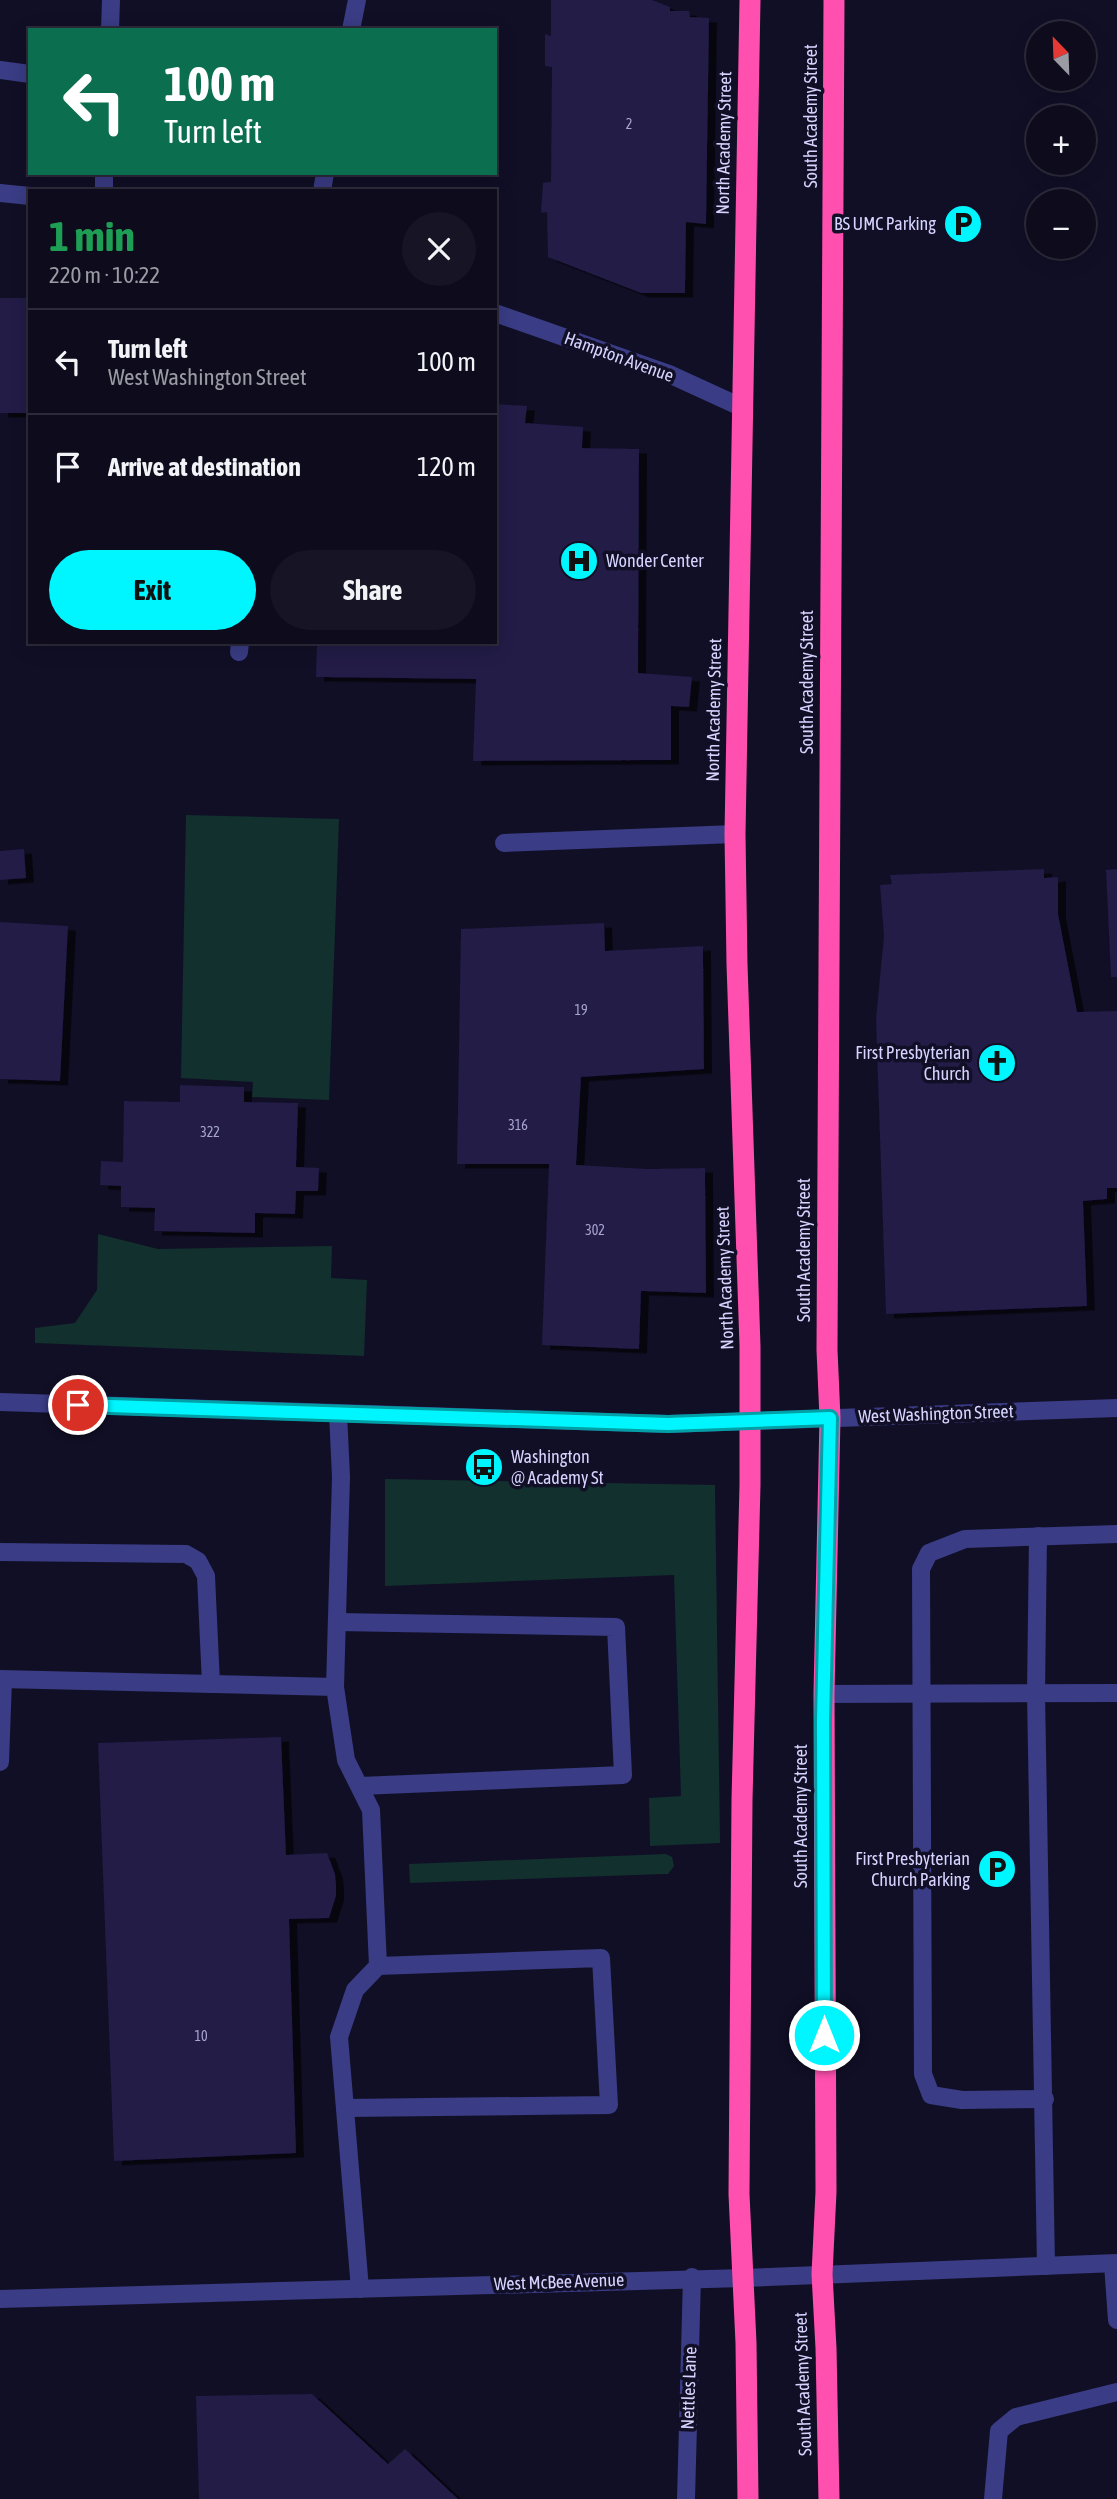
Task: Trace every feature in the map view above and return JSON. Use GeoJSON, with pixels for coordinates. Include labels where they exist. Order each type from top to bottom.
{"type":"FeatureCollection","features":[{"type":"Feature","properties":{"kind":"highway","name":"North Academy Street"},"geometry":{"type":"LineString","coordinates":[[750,0],[735,834],[750,1421]]}},
{"type":"Feature","properties":{"kind":"highway","name":"South Academy Street"},"geometry":{"type":"LineString","coordinates":[[829,2499],[822,2274],[826,2192],[824,1694],[830,1418],[827,1308],[834,0]]}},
{"type":"Feature","properties":{"kind":"highway"},"geometry":{"type":"LineString","coordinates":[[748,2499],[739,2194],[750,1421]]}},
{"type":"Feature","properties":{"kind":"street"},"geometry":{"type":"LineString","coordinates":[[110,28],[111,0]]}},
{"type":"Feature","properties":{"kind":"street"},"geometry":{"type":"LineString","coordinates":[[351,28],[357,0]]}},
{"type":"Feature","properties":{"kind":"street"},"geometry":{"type":"LineString","coordinates":[[0,70],[28,74]]}},
{"type":"Feature","properties":{"kind":"street"},"geometry":{"type":"LineString","coordinates":[[0,193],[28,196]]}},
{"type":"Feature","properties":{"kind":"street","name":"Hampton Avenue"},"geometry":{"type":"LineString","coordinates":[[497,314],[669,374],[741,407]]}},
{"type":"Feature","properties":{"kind":"street"},"geometry":{"type":"LineString","coordinates":[[504,843],[735,834]]}},
{"type":"Feature","properties":{"kind":"street","name":"West Washington Street"},"geometry":{"type":"LineString","coordinates":[[0,1402],[668,1424],[1117,1408]]}},
{"type":"Feature","properties":{"kind":"street"},"geometry":{"type":"LineString","coordinates":[[338,1413],[341,1478],[335,1687],[346,1760],[371,1810],[378,1966]]}},
{"type":"Feature","properties":{"kind":"street"},"geometry":{"type":"LineString","coordinates":[[1045,2099],[962,2100],[931,2095],[923,2074],[921,1569],[929,1553],[965,1539],[1117,1534]]}},
{"type":"Feature","properties":{"kind":"street"},"geometry":{"type":"LineString","coordinates":[[1038,1536],[1036,1693],[1046,2266]]}},
{"type":"Feature","properties":{"kind":"street"},"geometry":{"type":"LineString","coordinates":[[0,1552],[186,1554],[198,1562],[206,1576],[211,1684]]}},
{"type":"Feature","properties":{"kind":"street"},"geometry":{"type":"LineString","coordinates":[[337,1622],[616,1627],[622,1775],[360,1787]]}},
{"type":"Feature","properties":{"kind":"street"},"geometry":{"type":"LineString","coordinates":[[0,1762],[2,1680],[335,1687]]}},
{"type":"Feature","properties":{"kind":"street"},"geometry":{"type":"LineString","coordinates":[[824,1694],[1117,1693]]}},
{"type":"Feature","properties":{"kind":"street"},"geometry":{"type":"LineString","coordinates":[[345,2108],[609,2105],[601,1958],[378,1966],[355,1990],[339,2037],[359,2289]]}},
{"type":"Feature","properties":{"kind":"street"},"geometry":{"type":"LineString","coordinates":[[1115,2264],[1117,2320]]}},
{"type":"Feature","properties":{"kind":"street","name":"West McBee Avenue"},"geometry":{"type":"LineString","coordinates":[[0,2299],[692,2277],[743,2278],[1115,2264]]}},
{"type":"Feature","properties":{"kind":"street","name":"Nettles Lane"},"geometry":{"type":"LineString","coordinates":[[686,2499],[692,2277]]}},
{"type":"Feature","properties":{"kind":"street"},"geometry":{"type":"LineString","coordinates":[[1117,2384],[1117,2401]]}},
{"type":"Feature","properties":{"kind":"street"},"geometry":{"type":"LineString","coordinates":[[993,2499],[999,2431],[1016,2417],[1117,2392]]}},
{"type":"Feature","properties":{"kind":"green space"},"geometry":{"type":"Polygon","coordinates":[[[186,815],[339,819],[329,1100],[252,1097],[253,1082],[181,1078],[186,815]]]}},
{"type":"Feature","properties":{"kind":"green space"},"geometry":{"type":"Polygon","coordinates":[[[98,1234],[158,1249],[332,1246],[331,1278],[367,1280],[364,1356],[35,1343],[35,1328],[75,1323],[97,1290],[98,1234]]]}},
{"type":"Feature","properties":{"kind":"green space"},"geometry":{"type":"Polygon","coordinates":[[[385,1479],[715,1485],[720,1843],[650,1846],[649,1798],[681,1796],[674,1575],[385,1586],[385,1479]]]}},
{"type":"Feature","properties":{"kind":"green space"},"geometry":{"type":"Polygon","coordinates":[[[666,1854],[672,1857],[674,1866],[668,1874],[410,1883],[409,1864],[666,1854]]]}},
{"type":"Feature","properties":{"kind":"building"},"geometry":{"type":"Polygon","coordinates":[[[551,0],[652,0],[670,7],[670,11],[689,11],[690,17],[709,18],[706,224],[686,222],[685,293],[641,293],[548,257],[547,212],[541,213],[543,183],[551,182],[552,67],[545,66],[545,34],[551,36],[551,0]]]}},
{"type":"Feature","properties":{"kind":"building"},"geometry":{"type":"Polygon","coordinates":[[[0,298],[28,298],[28,413],[0,413],[0,298]]]}},
{"type":"Feature","properties":{"kind":"building","name":"Wonder Center"},"geometry":{"type":"Polygon","coordinates":[[[497,404],[527,406],[525,423],[583,427],[582,448],[639,449],[638,673],[692,677],[689,707],[671,706],[671,760],[473,761],[476,679],[316,677],[317,644],[497,644],[497,404]]]}},
{"type":"Feature","properties":{"kind":"building"},"geometry":{"type":"Polygon","coordinates":[[[24,849],[26,878],[0,880],[0,851],[24,849]]]}},
{"type":"Feature","properties":{"kind":"building","name":"First Presbyterian Church"},"geometry":{"type":"Polygon","coordinates":[[[1044,869],[1044,878],[1058,877],[1058,914],[1077,1012],[1117,1011],[1117,1188],[1107,1188],[1107,1199],[1083,1201],[1087,1306],[886,1314],[876,1019],[884,936],[880,885],[892,884],[890,875],[1044,869]]]}},
{"type":"Feature","properties":{"kind":"building"},"geometry":{"type":"Polygon","coordinates":[[[1117,869],[1117,977],[1111,977],[1106,870],[1117,869]]]}},
{"type":"Feature","properties":{"kind":"building"},"geometry":{"type":"Polygon","coordinates":[[[0,922],[68,926],[60,1081],[0,1079],[0,922]]]}},
{"type":"Feature","properties":{"kind":"building"},"geometry":{"type":"Polygon","coordinates":[[[604,923],[605,951],[703,946],[704,1069],[581,1077],[576,1165],[647,1169],[705,1168],[706,1293],[641,1291],[639,1349],[542,1345],[549,1164],[457,1164],[461,929],[604,923]]]}},
{"type":"Feature","properties":{"kind":"building"},"geometry":{"type":"Polygon","coordinates":[[[180,1085],[244,1087],[244,1102],[298,1103],[296,1167],[319,1168],[318,1191],[296,1191],[295,1214],[255,1213],[255,1233],[154,1231],[155,1208],[121,1207],[121,1186],[100,1185],[101,1161],[123,1162],[124,1101],[180,1102],[180,1085]]]}},
{"type":"Feature","properties":{"kind":"building"},"geometry":{"type":"Polygon","coordinates":[[[281,1737],[286,1855],[327,1853],[336,1885],[336,1896],[329,1918],[289,1919],[296,2153],[114,2161],[98,1743],[281,1737]]]}},
{"type":"Feature","properties":{"kind":"building"},"geometry":{"type":"Polygon","coordinates":[[[312,2394],[388,2464],[405,2449],[458,2499],[199,2499],[196,2396],[312,2394]]]}},
{"type":"Feature","properties":{"kind":"place","name":"BS UMC Parking"},"geometry":{"type":"Point","coordinates":[963,224]}},
{"type":"Feature","properties":{"kind":"place","name":"Wonder Center"},"geometry":{"type":"Point","coordinates":[579,561]}},
{"type":"Feature","properties":{"kind":"place","name":"First Presbyterian Church"},"geometry":{"type":"Point","coordinates":[997,1063]}},
{"type":"Feature","properties":{"kind":"place","name":"Washington @ Academy St"},"geometry":{"type":"Point","coordinates":[484,1467]}},
{"type":"Feature","properties":{"kind":"place","name":"First Presbyterian Church Parking"},"geometry":{"type":"Point","coordinates":[997,1869]}},
{"type":"Feature","properties":{"kind":"route"},"geometry":{"type":"LineString","coordinates":[[78,1405],[668,1424],[830,1418],[823,1720],[824,2035]]}}]}
